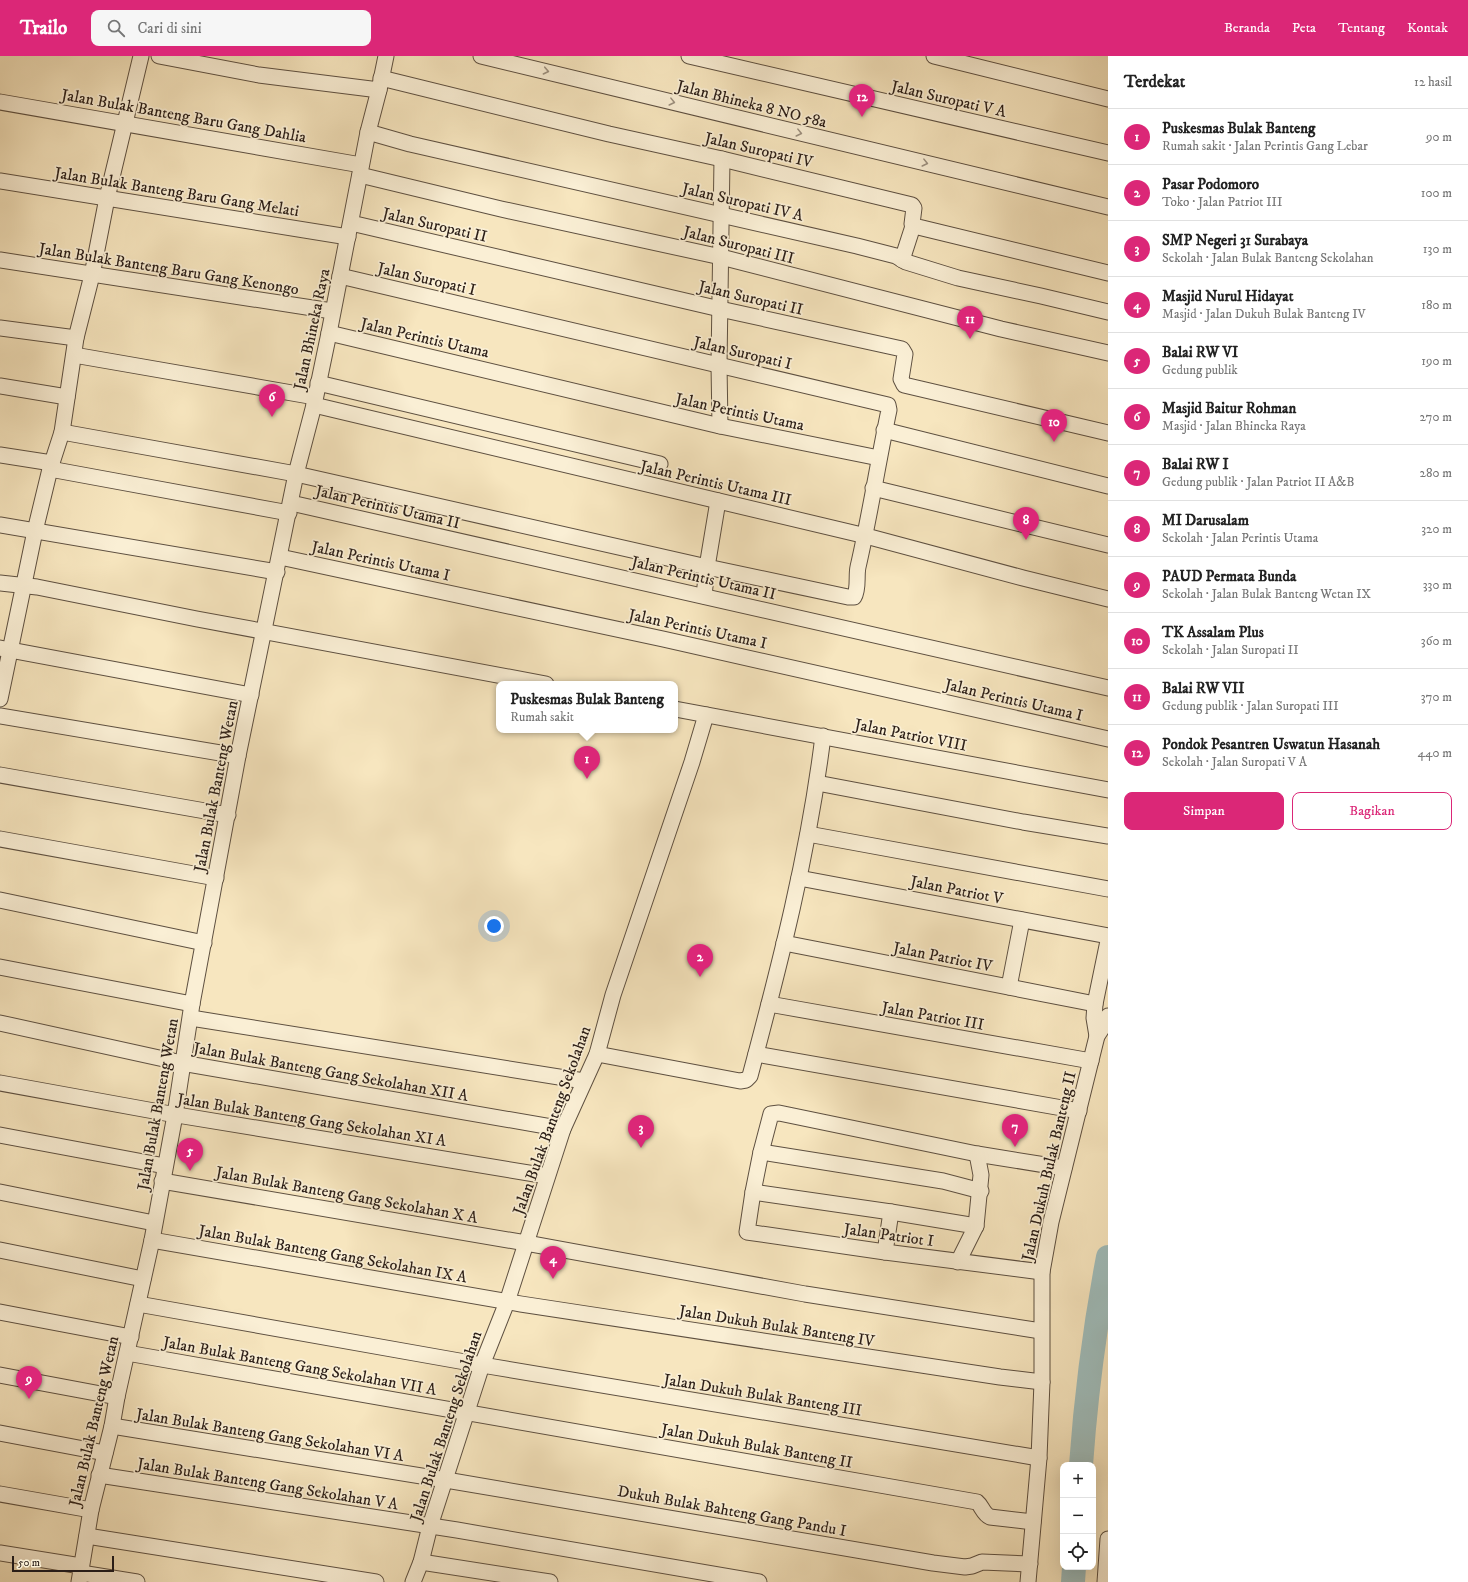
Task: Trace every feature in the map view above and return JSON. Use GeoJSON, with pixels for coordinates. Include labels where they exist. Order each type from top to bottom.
{"type":"FeatureCollection","features":[{"type":"Feature","properties":{"kind":"street"},"geometry":{"type":"LineString","coordinates":[[0,699],[5,648],[29,587],[35,531],[51,466],[62,432],[76,338],[92,275],[107,198],[142,56]]}},
{"type":"Feature","properties":{"kind":"street","name":"Jalan Suropati IV"},"geometry":{"type":"LineString","coordinates":[[159,56],[259,75],[380,84],[722,158],[912,205],[914,208],[912,226]]}},
{"type":"Feature","properties":{"kind":"street","name":"Jalan Bhineka Raya"},"geometry":{"type":"LineString","coordinates":[[264,632],[296,474],[316,395],[329,333],[332,311],[368,132],[386,56]]}},
{"type":"Feature","properties":{"kind":"street","name":"Jalan Bhineka 8 NO 58a"},"geometry":{"type":"LineString","coordinates":[[481,56],[1108,207]]}},
{"type":"Feature","properties":{"kind":"street","name":"Jalan Suropati V A"},"geometry":{"type":"LineString","coordinates":[[688,56],[1108,153]]}},
{"type":"Feature","properties":{"kind":"street"},"geometry":{"type":"LineString","coordinates":[[934,56],[1108,99]]}},
{"type":"Feature","properties":{"kind":"street","name":"Jalan Bulak Banteng Baru Gang Dahlia"},"geometry":{"type":"LineString","coordinates":[[0,102],[126,124],[360,170]]}},
{"type":"Feature","properties":{"kind":"street","name":"Jalan Suropati IV A"},"geometry":{"type":"LineString","coordinates":[[368,132],[410,144],[857,246],[896,256],[902,260],[958,278],[1108,312]]}},
{"type":"Feature","properties":{"kind":"street"},"geometry":{"type":"LineString","coordinates":[[720,426],[719,365],[722,158]]}},
{"type":"Feature","properties":{"kind":"street","name":"Jalan Suropati III"},"geometry":{"type":"LineString","coordinates":[[360,170],[501,209],[721,257],[1001,329],[1108,353]]}},
{"type":"Feature","properties":{"kind":"street","name":"Jalan Bulak Banteng Baru Gang Melati"},"geometry":{"type":"LineString","coordinates":[[0,181],[107,198],[349,230]]}},
{"type":"Feature","properties":{"kind":"street"},"geometry":{"type":"LineString","coordinates":[[902,260],[912,226],[1108,273]]}},
{"type":"Feature","properties":{"kind":"street","name":"Jalan Suropati II"},"geometry":{"type":"LineString","coordinates":[[349,230],[902,349],[905,354],[901,379],[904,385],[1108,434]]}},
{"type":"Feature","properties":{"kind":"street","name":"Jalan Bulak Banteng Baru Gang Kenongo"},"geometry":{"type":"LineString","coordinates":[[0,260],[332,311]]}},
{"type":"Feature","properties":{"kind":"street","name":"Jalan Suropati I"},"geometry":{"type":"LineString","coordinates":[[340,276],[888,405],[889,410],[884,430]]}},
{"type":"Feature","properties":{"kind":"street"},"geometry":{"type":"LineString","coordinates":[[0,328],[76,338]]}},
{"type":"Feature","properties":{"kind":"street","name":"Jalan Perintis Utama"},"geometry":{"type":"LineString","coordinates":[[329,333],[720,426],[879,458]]}},
{"type":"Feature","properties":{"kind":"street"},"geometry":{"type":"LineString","coordinates":[[74,355],[316,395],[660,464]]}},
{"type":"Feature","properties":{"kind":"street"},"geometry":{"type":"LineString","coordinates":[[0,386],[67,397]]}},
{"type":"Feature","properties":{"kind":"street","name":"Jalan Perintis Utama III"},"geometry":{"type":"LineString","coordinates":[[316,395],[718,501],[866,536],[1108,599]]}},
{"type":"Feature","properties":{"kind":"street"},"geometry":{"type":"LineString","coordinates":[[62,432],[296,474],[707,567],[848,597],[854,597],[856,593],[858,569],[866,536],[884,430],[1108,486]]}},
{"type":"Feature","properties":{"kind":"street","name":"Jalan Perintis Utama II"},"geometry":{"type":"LineString","coordinates":[[0,455],[51,466],[290,508],[704,596],[1108,688]]}},
{"type":"Feature","properties":{"kind":"street"},"geometry":{"type":"LineString","coordinates":[[873,488],[1108,545]]}},
{"type":"Feature","properties":{"kind":"street"},"geometry":{"type":"LineString","coordinates":[[704,596],[707,567],[718,501]]}},
{"type":"Feature","properties":{"kind":"street"},"geometry":{"type":"LineString","coordinates":[[0,525],[277,572]]}},
{"type":"Feature","properties":{"kind":"street","name":"Jalan Perintis Utama I"},"geometry":{"type":"LineString","coordinates":[[280,557],[663,638],[1108,739]]}},
{"type":"Feature","properties":{"kind":"street"},"geometry":{"type":"LineString","coordinates":[[0,583],[29,587],[530,681]]}},
{"type":"Feature","properties":{"kind":"street","name":"Jalan Bulak Banteng Wetan"},"geometry":{"type":"LineString","coordinates":[[80,1574],[88,1536],[91,1510],[106,1453],[142,1279],[152,1240],[164,1166],[175,1115],[191,1011],[238,756],[264,632]]}},
{"type":"Feature","properties":{"kind":"street"},"geometry":{"type":"LineString","coordinates":[[5,648],[251,695]]}},
{"type":"Feature","properties":{"kind":"street","name":"Jalan Patriot VIII"},"geometry":{"type":"LineString","coordinates":[[678,710],[1108,790]]}},
{"type":"Feature","properties":{"kind":"street","name":"Jalan Bulak Banteng Sekolahan"},"geometry":{"type":"LineString","coordinates":[[413,1582],[421,1562],[430,1526],[468,1413],[482,1366],[507,1302],[563,1129],[597,1054],[613,995],[692,762],[706,715]]}},
{"type":"Feature","properties":{"kind":"street"},"geometry":{"type":"LineString","coordinates":[[0,716],[238,756]]}},
{"type":"Feature","properties":{"kind":"street"},"geometry":{"type":"LineString","coordinates":[[597,1054],[740,1081],[746,1080],[750,1076],[799,878],[817,783],[823,736]]}},
{"type":"Feature","properties":{"kind":"street"},"geometry":{"type":"LineString","coordinates":[[0,775],[228,815]]}},
{"type":"Feature","properties":{"kind":"street"},"geometry":{"type":"LineString","coordinates":[[817,783],[1023,822],[1108,836]]}},
{"type":"Feature","properties":{"kind":"street"},"geometry":{"type":"LineString","coordinates":[[808,834],[1108,889]]}},
{"type":"Feature","properties":{"kind":"street"},"geometry":{"type":"LineString","coordinates":[[0,839],[216,878]]}},
{"type":"Feature","properties":{"kind":"street","name":"Jalan Patriot V"},"geometry":{"type":"LineString","coordinates":[[799,878],[1108,936]]}},
{"type":"Feature","properties":{"kind":"street"},"geometry":{"type":"LineString","coordinates":[[0,900],[204,943]]}},
{"type":"Feature","properties":{"kind":"street"},"geometry":{"type":"LineString","coordinates":[[1009,987],[1022,920]]}},
{"type":"Feature","properties":{"kind":"street","name":"Jalan Dukuh Bulak Banteng II"},"geometry":{"type":"LineString","coordinates":[[1097,1036],[1094,1018],[1095,1004],[1108,941]]}},
{"type":"Feature","properties":{"kind":"street","name":"Jalan Patriot IV"},"geometry":{"type":"LineString","coordinates":[[784,943],[1095,1004]]}},
{"type":"Feature","properties":{"kind":"street"},"geometry":{"type":"LineString","coordinates":[[0,966],[191,1011],[584,1081]]}},
{"type":"Feature","properties":{"kind":"street","name":"Jalan Patriot III"},"geometry":{"type":"LineString","coordinates":[[768,1004],[1091,1061]]}},
{"type":"Feature","properties":{"kind":"street","name":"Jalan Dukuh Bulak Banteng II"},"geometry":{"type":"LineString","coordinates":[[1028,1582],[1038,1458],[1042,1382],[1042,1272],[1051,1222],[1097,1036],[1107,1021],[1108,1016]]}},
{"type":"Feature","properties":{"kind":"street","name":"Jalan Bulak Banteng Gang Sekolahan XII A"},"geometry":{"type":"LineString","coordinates":[[0,1022],[182,1063],[563,1129]]}},
{"type":"Feature","properties":{"kind":"street"},"geometry":{"type":"LineString","coordinates":[[756,1054],[1078,1111]]}},
{"type":"Feature","properties":{"kind":"street","name":"Jalan Bulak Banteng Gang Sekolahan XI A"},"geometry":{"type":"LineString","coordinates":[[0,1083],[175,1115],[547,1176]]}},
{"type":"Feature","properties":{"kind":"street"},"geometry":{"type":"LineString","coordinates":[[976,1226],[753,1192],[771,1114],[779,1113],[977,1154],[1064,1168]]}},
{"type":"Feature","properties":{"kind":"street"},"geometry":{"type":"LineString","coordinates":[[0,1135],[164,1166]]}},
{"type":"Feature","properties":{"kind":"street"},"geometry":{"type":"LineString","coordinates":[[761,1152],[943,1181],[981,1191]]}},
{"type":"Feature","properties":{"kind":"street"},"geometry":{"type":"LineString","coordinates":[[958,1262],[976,1226],[982,1175],[977,1154]]}},
{"type":"Feature","properties":{"kind":"street","name":"Jalan Bulak Banteng Gang Sekolahan X A"},"geometry":{"type":"LineString","coordinates":[[162,1181],[526,1243],[805,1294],[1042,1331]]}},
{"type":"Feature","properties":{"kind":"street"},"geometry":{"type":"LineString","coordinates":[[0,1192],[154,1223]]}},
{"type":"Feature","properties":{"kind":"street","name":"Jalan Patriot I"},"geometry":{"type":"LineString","coordinates":[[753,1192],[747,1232],[958,1262],[1042,1272]]}},
{"type":"Feature","properties":{"kind":"street"},"geometry":{"type":"LineString","coordinates":[[885,1252],[891,1212]]}},
{"type":"Feature","properties":{"kind":"street","name":"Jalan Bulak Banteng Gang Sekolahan IX A"},"geometry":{"type":"LineString","coordinates":[[152,1240],[507,1302]]}},
{"type":"Feature","properties":{"kind":"street"},"geometry":{"type":"LineString","coordinates":[[0,1250],[142,1279]]}},
{"type":"Feature","properties":{"kind":"street","name":"Jalan Dukuh Bulak Banteng IV"},"geometry":{"type":"LineString","coordinates":[[507,1302],[1000,1377],[1042,1382]]}},
{"type":"Feature","properties":{"kind":"street","name":"Jalan Dukuh Bulak Banteng III"},"geometry":{"type":"LineString","coordinates":[[138,1304],[482,1366],[1038,1458]]}},
{"type":"Feature","properties":{"kind":"street"},"geometry":{"type":"LineString","coordinates":[[0,1312],[131,1337]]}},
{"type":"Feature","properties":{"kind":"street","name":"Jalan Bulak Banteng Gang Sekolahan VII A"},"geometry":{"type":"LineString","coordinates":[[127,1353],[468,1413]]}},
{"type":"Feature","properties":{"kind":"street"},"geometry":{"type":"LineString","coordinates":[[0,1375],[117,1397]]}},
{"type":"Feature","properties":{"kind":"street","name":"Jalan Dukuh Bulak Banteng II"},"geometry":{"type":"LineString","coordinates":[[468,1413],[976,1502],[980,1505],[986,1516],[1033,1522]]}},
{"type":"Feature","properties":{"kind":"street","name":"Jalan Bulak Banteng Gang Sekolahan VI A"},"geometry":{"type":"LineString","coordinates":[[112,1426],[446,1480]]}},
{"type":"Feature","properties":{"kind":"street"},"geometry":{"type":"LineString","coordinates":[[0,1433],[106,1453]]}},
{"type":"Feature","properties":{"kind":"street","name":"Jalan Bulak Banteng Gang Sekolahan V A"},"geometry":{"type":"LineString","coordinates":[[99,1475],[430,1526],[759,1582]]}},
{"type":"Feature","properties":{"kind":"street","name":"Dukuh Bulak Bahteng Gang Pandu I"},"geometry":{"type":"LineString","coordinates":[[446,1480],[933,1563],[965,1567],[982,1562],[1030,1564]]}},
{"type":"Feature","properties":{"kind":"street"},"geometry":{"type":"LineString","coordinates":[[0,1494],[91,1510]]}},
{"type":"Feature","properties":{"kind":"street"},"geometry":{"type":"LineString","coordinates":[[88,1536],[376,1582]]}},
{"type":"Feature","properties":{"kind":"street"},"geometry":{"type":"LineString","coordinates":[[1105,1582],[1108,1539]]}},
{"type":"Feature","properties":{"kind":"street"},"geometry":{"type":"LineString","coordinates":[[0,1553],[80,1574],[137,1582]]}},
{"type":"Feature","properties":{"kind":"street"},"geometry":{"type":"LineString","coordinates":[[421,1562],[550,1582]]}},
{"type":"Feature","properties":{"kind":"waterway"},"geometry":{"type":"LineString","coordinates":[[1081,1462],[1092,1360],[1108,1257]]}},
{"type":"Feature","properties":{"kind":"waterway"},"geometry":{"type":"LineString","coordinates":[[1073,1582],[1074,1570]]}},
{"type":"Feature","properties":{"kind":"place","name":"Pondok Pesantren Uswatun Hasanah"},"geometry":{"type":"Point","coordinates":[862,117]}},
{"type":"Feature","properties":{"kind":"place","name":"Balai RW VII"},"geometry":{"type":"Point","coordinates":[970,339]}},
{"type":"Feature","properties":{"kind":"place","name":"Masjid Baitur Rohman"},"geometry":{"type":"Point","coordinates":[272,417]}},
{"type":"Feature","properties":{"kind":"place","name":"TK Assalam Plus"},"geometry":{"type":"Point","coordinates":[1054,442]}},
{"type":"Feature","properties":{"kind":"place","name":"MI Darusalam"},"geometry":{"type":"Point","coordinates":[1026,540]}},
{"type":"Feature","properties":{"kind":"place","name":"Puskesmas Bulak Banteng"},"geometry":{"type":"Point","coordinates":[587,779]}},
{"type":"Feature","properties":{"kind":"place","name":"Pasar Podomoro"},"geometry":{"type":"Point","coordinates":[700,977]}},
{"type":"Feature","properties":{"kind":"place","name":"Balai RW I"},"geometry":{"type":"Point","coordinates":[1015,1147]}},
{"type":"Feature","properties":{"kind":"place","name":"SMP Negeri 31 Surabaya"},"geometry":{"type":"Point","coordinates":[641,1148]}},
{"type":"Feature","properties":{"kind":"place","name":"Balai RW VI"},"geometry":{"type":"Point","coordinates":[190,1171]}},
{"type":"Feature","properties":{"kind":"place","name":"Masjid Nurul Hidayat"},"geometry":{"type":"Point","coordinates":[553,1279]}},
{"type":"Feature","properties":{"kind":"place","name":"PAUD Permata Bunda"},"geometry":{"type":"Point","coordinates":[29,1399]}}]}
